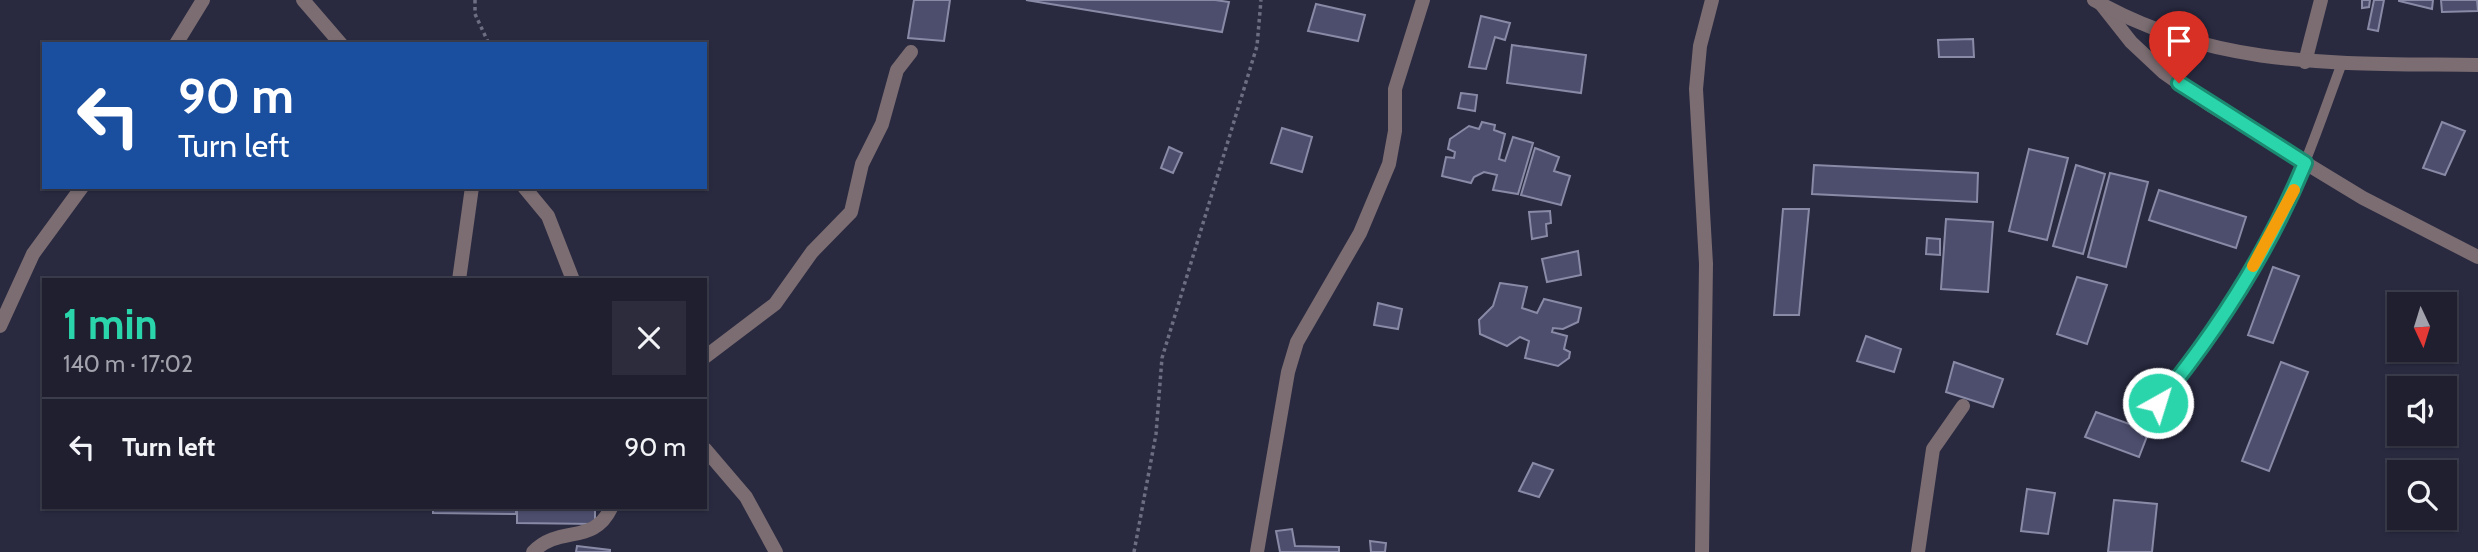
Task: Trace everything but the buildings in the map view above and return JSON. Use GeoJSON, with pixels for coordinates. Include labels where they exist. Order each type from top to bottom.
{"type":"FeatureCollection","features":[{"type":"Feature","properties":{"kind":"street"},"geometry":{"type":"LineString","coordinates":[[177,42],[202,0]]}},
{"type":"Feature","properties":{"kind":"street"},"geometry":{"type":"LineString","coordinates":[[303,0],[339,42]]}},
{"type":"Feature","properties":{"kind":"street"},"geometry":{"type":"LineString","coordinates":[[1257,552],[1286,385],[1297,342],[1360,233],[1389,163],[1395,131],[1395,89],[1423,0]]}},
{"type":"Feature","properties":{"kind":"street"},"geometry":{"type":"LineString","coordinates":[[1702,552],[1706,264],[1696,89],[1700,46],[1712,0]]}},
{"type":"Feature","properties":{"kind":"street"},"geometry":{"type":"LineString","coordinates":[[2305,62],[2321,0]]}},
{"type":"Feature","properties":{"kind":"street"},"geometry":{"type":"LineString","coordinates":[[2097,2],[2170,37],[2260,56],[2305,62],[2478,65]]}},
{"type":"Feature","properties":{"kind":"street"},"geometry":{"type":"LineString","coordinates":[[2097,2],[2131,42],[2163,72],[2210,105],[2363,198],[2478,257]]}},
{"type":"Feature","properties":{"kind":"street"},"geometry":{"type":"LineString","coordinates":[[707,355],[775,304],[812,252],[851,212],[862,164],[882,124],[897,70],[911,52]]}},
{"type":"Feature","properties":{"kind":"street"},"geometry":{"type":"LineString","coordinates":[[0,326],[33,254],[81,189]]}},
{"type":"Feature","properties":{"kind":"street"},"geometry":{"type":"LineString","coordinates":[[459,278],[472,189]]}},
{"type":"Feature","properties":{"kind":"street"},"geometry":{"type":"LineString","coordinates":[[526,189],[548,216],[572,278]]}},
{"type":"Feature","properties":{"kind":"street"},"geometry":{"type":"LineString","coordinates":[[1918,552],[1933,449],[1963,406]]}},
{"type":"Feature","properties":{"kind":"street"},"geometry":{"type":"LineString","coordinates":[[707,451],[746,497],[776,552]]}},
{"type":"Feature","properties":{"kind":"street"},"geometry":{"type":"LineString","coordinates":[[533,552],[541,543],[561,535],[592,531],[604,523],[611,509]]}},
{"type":"Feature","properties":{"kind":"lane"},"geometry":{"type":"LineString","coordinates":[[2158,403],[2196,356],[2232,302],[2285,210],[2342,63]]}},
{"type":"Feature","properties":{"kind":"path"},"geometry":{"type":"LineString","coordinates":[[475,0],[475,14],[488,42]]}},
{"type":"Feature","properties":{"kind":"path"},"geometry":{"type":"LineString","coordinates":[[1134,552],[1156,433],[1162,358],[1258,46],[1261,0]]}},
{"type":"Feature","properties":{"kind":"slow traffic"},"geometry":{"type":"LineString","coordinates":[[2253,266],[2294,190]]}},
{"type":"Feature","properties":{"kind":"route"},"geometry":{"type":"LineString","coordinates":[[2158,403],[2196,356],[2232,302],[2285,210],[2305,163],[2179,83]]}}]}
